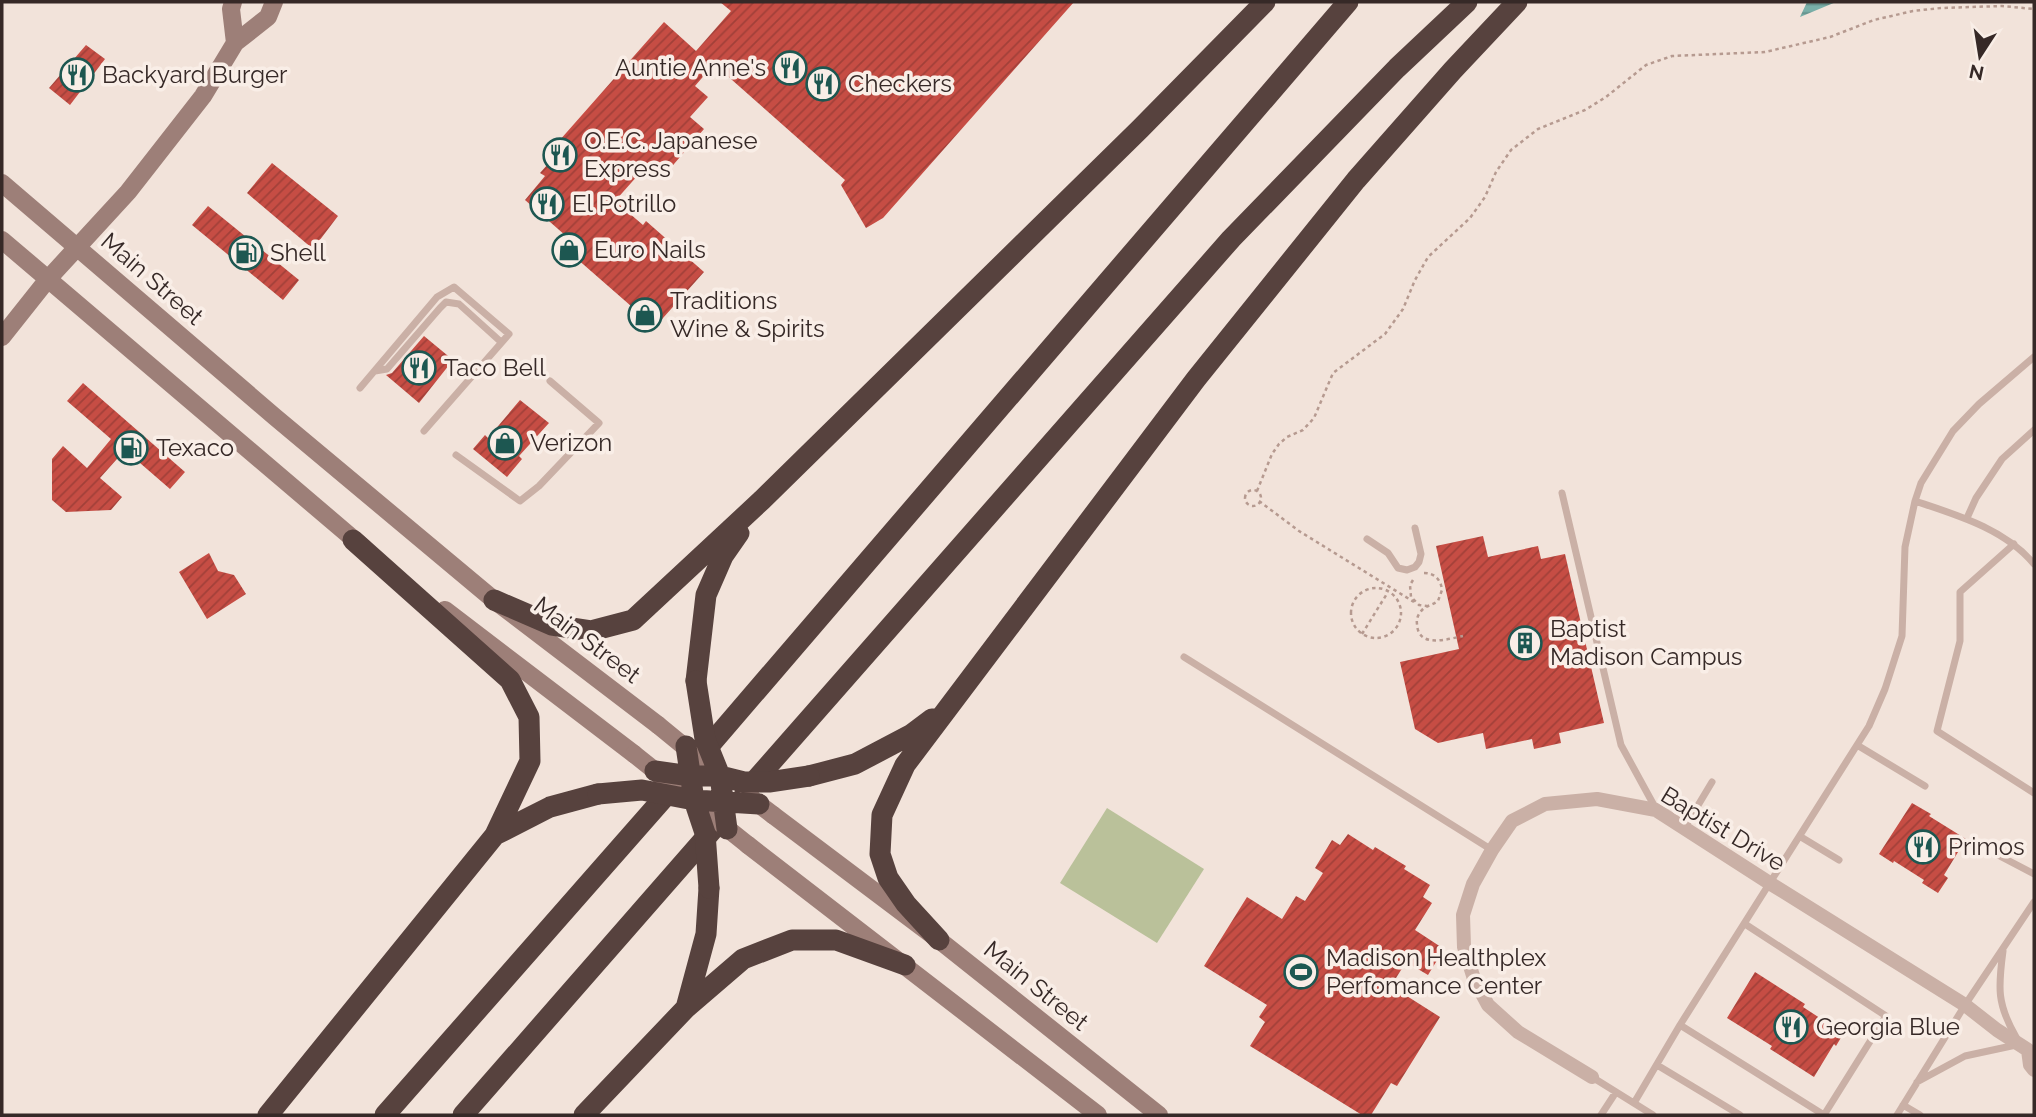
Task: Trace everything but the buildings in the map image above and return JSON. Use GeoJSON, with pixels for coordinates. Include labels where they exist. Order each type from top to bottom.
{"type":"FeatureCollection","features":[{"type":"Feature","properties":{"kind":"highway"},"geometry":{"type":"LineString","coordinates":[[494,600],[552,625],[592,631],[633,620],[762,500],[1140,129],[1265,2]]}},
{"type":"Feature","properties":{"kind":"highway"},"geometry":{"type":"LineString","coordinates":[[385,1115],[615,855],[1348,2]]}},
{"type":"Feature","properties":{"kind":"highway"},"geometry":{"type":"LineString","coordinates":[[463,1115],[1231,239],[1397,68],[1467,2]]}},
{"type":"Feature","properties":{"kind":"highway"},"geometry":{"type":"LineString","coordinates":[[939,940],[906,904],[888,878],[880,854],[882,815],[905,765],[1196,379],[1356,180],[1517,2]]}},
{"type":"Feature","properties":{"kind":"highway"},"geometry":{"type":"LineString","coordinates":[[727,828],[720,776],[705,739],[695,681],[706,595],[723,556],[762,500]]}},
{"type":"Feature","properties":{"kind":"highway"},"geometry":{"type":"LineString","coordinates":[[268,1115],[495,835],[530,761],[528,717],[510,680],[354,540]]}},
{"type":"Feature","properties":{"kind":"highway"},"geometry":{"type":"LineString","coordinates":[[655,771],[691,776],[720,776],[744,782],[769,782],[808,776],[855,764],[912,734],[953,703]]}},
{"type":"Feature","properties":{"kind":"highway"},"geometry":{"type":"LineString","coordinates":[[686,746],[694,800],[705,833],[709,888],[706,934],[686,1008]]}},
{"type":"Feature","properties":{"kind":"highway"},"geometry":{"type":"LineString","coordinates":[[495,835],[550,807],[598,794],[642,790],[766,809]]}},
{"type":"Feature","properties":{"kind":"highway"},"geometry":{"type":"LineString","coordinates":[[584,1115],[686,1008],[743,959],[792,940],[836,940],[905,965]]}},
{"type":"Feature","properties":{"kind":"main road"},"geometry":{"type":"LineString","coordinates":[[233,2],[231,9],[236,43]]}},
{"type":"Feature","properties":{"kind":"main road"},"geometry":{"type":"LineString","coordinates":[[2,337],[48,279],[128,191],[203,96],[236,43],[268,17],[274,2]]}},
{"type":"Feature","properties":{"kind":"main road","name":"Main Street"},"geometry":{"type":"LineString","coordinates":[[2,183],[494,600],[686,746],[720,776],[939,940],[1159,1115]]}},
{"type":"Feature","properties":{"kind":"main road"},"geometry":{"type":"LineString","coordinates":[[2,240],[354,540],[694,800],[748,845],[1098,1115]]}},
{"type":"Feature","properties":{"kind":"street","name":"Baptist Drive"},"geometry":{"type":"LineString","coordinates":[[1592,1077],[1518,1032],[1488,1006],[1474,979],[1464,947],[1463,915],[1473,884],[1512,821],[1545,804],[1597,799],[1656,810],[1965,1004],[1997,1030],[2027,1048]]}},
{"type":"Feature","properties":{"kind":"street"},"geometry":{"type":"LineString","coordinates":[[2027,1048],[2030,1065],[2034,1070]]}},
{"type":"Feature","properties":{"kind":"lane"},"geometry":{"type":"LineString","coordinates":[[360,388],[437,297],[454,287],[509,334],[424,431]]}},
{"type":"Feature","properties":{"kind":"lane"},"geometry":{"type":"LineString","coordinates":[[374,371],[387,369],[446,302],[459,304],[501,342]]}},
{"type":"Feature","properties":{"kind":"lane"},"geometry":{"type":"LineString","coordinates":[[1634,1103],[1680,1025],[1869,726],[1885,689],[1902,636],[1905,547],[1921,483],[1953,431],[1979,404],[2034,356]]}},
{"type":"Feature","properties":{"kind":"lane"},"geometry":{"type":"LineString","coordinates":[[456,455],[520,501],[539,486],[599,423],[550,381]]}},
{"type":"Feature","properties":{"kind":"lane"},"geometry":{"type":"LineString","coordinates":[[1967,518],[1976,498],[2002,458],[2034,430]]}},
{"type":"Feature","properties":{"kind":"lane"},"geometry":{"type":"LineString","coordinates":[[1562,493],[1621,746],[1656,810]]}},
{"type":"Feature","properties":{"kind":"lane"},"geometry":{"type":"LineString","coordinates":[[1915,501],[1967,518],[2031,555],[2034,564]]}},
{"type":"Feature","properties":{"kind":"lane"},"geometry":{"type":"LineString","coordinates":[[1367,539],[1388,554],[1398,568],[1407,570],[1415,567],[1421,554],[1415,528]]}},
{"type":"Feature","properties":{"kind":"lane"},"geometry":{"type":"LineString","coordinates":[[2014,544],[1960,592],[1960,641],[1937,731],[2034,793]]}},
{"type":"Feature","properties":{"kind":"lane"},"geometry":{"type":"LineString","coordinates":[[1184,657],[1492,850]]}},
{"type":"Feature","properties":{"kind":"lane"},"geometry":{"type":"LineString","coordinates":[[1857,745],[1925,786]]}},
{"type":"Feature","properties":{"kind":"lane"},"geometry":{"type":"LineString","coordinates":[[1685,828],[1712,782]]}},
{"type":"Feature","properties":{"kind":"lane"},"geometry":{"type":"LineString","coordinates":[[1801,837],[1839,860]]}},
{"type":"Feature","properties":{"kind":"lane"},"geometry":{"type":"LineString","coordinates":[[1994,853],[2034,874]]}},
{"type":"Feature","properties":{"kind":"lane"},"geometry":{"type":"LineString","coordinates":[[1897,1115],[1965,1004],[2034,902]]}},
{"type":"Feature","properties":{"kind":"lane"},"geometry":{"type":"LineString","coordinates":[[1680,1025],[1824,1115],[1886,1016],[1745,924]]}},
{"type":"Feature","properties":{"kind":"lane"},"geometry":{"type":"LineString","coordinates":[[1916,1082],[1965,1056],[2027,1048],[2005,1017],[2000,995],[2003,946]]}},
{"type":"Feature","properties":{"kind":"lane"},"geometry":{"type":"LineString","coordinates":[[1657,1065],[1740,1115]]}},
{"type":"Feature","properties":{"kind":"lane"},"geometry":{"type":"LineString","coordinates":[[1592,1077],[1653,1115]]}},
{"type":"Feature","properties":{"kind":"lane"},"geometry":{"type":"LineString","coordinates":[[1601,1115],[1616,1092]]}},
{"type":"Feature","properties":{"kind":"lane"},"geometry":{"type":"LineString","coordinates":[[1903,1105],[1920,1115]]}},
{"type":"Feature","properties":{"kind":"path"},"geometry":{"type":"LineString","coordinates":[[1257,491],[1272,454],[1279,444],[1303,430],[1314,418],[1333,373],[1385,334],[1403,309],[1428,257],[1470,218],[1511,150],[1538,129],[1585,110],[1646,65],[1672,56],[1765,52],[1830,37],[1874,20],[1941,8],[2002,6],[2034,9]]}},
{"type":"Feature","properties":{"kind":"path"},"geometry":{"type":"LineString","coordinates":[[1249,491],[1257,491],[1260,494],[1259,501],[1249,505],[1245,498],[1249,491]]}},
{"type":"Feature","properties":{"kind":"path"},"geometry":{"type":"LineString","coordinates":[[1259,501],[1389,590],[1419,605],[1427,606]]}},
{"type":"Feature","properties":{"kind":"path"},"geometry":{"type":"LineString","coordinates":[[1414,602],[1409,592],[1416,576],[1428,573],[1438,579],[1443,590],[1438,601],[1422,610],[1417,626],[1422,636],[1431,641],[1463,636]]}},
{"type":"Feature","properties":{"kind":"path"},"geometry":{"type":"LineString","coordinates":[[1373,588],[1389,590],[1399,603],[1401,619],[1397,626],[1386,636],[1378,638],[1362,634],[1353,622],[1354,601],[1359,595],[1373,588]]}},
{"type":"Feature","properties":{"kind":"path"},"geometry":{"type":"LineString","coordinates":[[1362,634],[1389,590]]}},
{"type":"Feature","properties":{"kind":"green space"},"geometry":{"type":"Polygon","coordinates":[[[1107,808],[1204,869],[1157,943],[1060,883],[1107,808]]]}},
{"type":"Feature","properties":{"kind":"water"},"geometry":{"type":"Polygon","coordinates":[[[1807,2],[1836,2],[1800,17],[1807,2]]]}},
{"type":"Feature","properties":{"kind":"place","name":"Auntie Anne's"},"geometry":{"type":"Point","coordinates":[790,68]}},
{"type":"Feature","properties":{"kind":"place","name":"Backyard Burger"},"geometry":{"type":"Point","coordinates":[77,75]}},
{"type":"Feature","properties":{"kind":"place","name":"Checkers"},"geometry":{"type":"Point","coordinates":[823,84]}},
{"type":"Feature","properties":{"kind":"place","name":"O.E.C. Japanese Express"},"geometry":{"type":"Point","coordinates":[560,155]}},
{"type":"Feature","properties":{"kind":"place","name":"El Potrillo"},"geometry":{"type":"Point","coordinates":[547,204]}},
{"type":"Feature","properties":{"kind":"place","name":"Euro Nails"},"geometry":{"type":"Point","coordinates":[569,250]}},
{"type":"Feature","properties":{"kind":"place","name":"Shell"},"geometry":{"type":"Point","coordinates":[246,253]}},
{"type":"Feature","properties":{"kind":"place","name":"Traditions Wine & Spirits"},"geometry":{"type":"Point","coordinates":[645,315]}},
{"type":"Feature","properties":{"kind":"place","name":"Taco Bell"},"geometry":{"type":"Point","coordinates":[419,368]}},
{"type":"Feature","properties":{"kind":"place","name":"Verizon"},"geometry":{"type":"Point","coordinates":[505,443]}},
{"type":"Feature","properties":{"kind":"place","name":"Texaco"},"geometry":{"type":"Point","coordinates":[131,448]}},
{"type":"Feature","properties":{"kind":"place","name":"Baptist Madison Campus"},"geometry":{"type":"Point","coordinates":[1525,643]}},
{"type":"Feature","properties":{"kind":"place","name":"Primos"},"geometry":{"type":"Point","coordinates":[1923,847]}},
{"type":"Feature","properties":{"kind":"place","name":"Madison Healthplex Perfomance Center"},"geometry":{"type":"Point","coordinates":[1301,972]}},
{"type":"Feature","properties":{"kind":"place","name":"Georgia Blue"},"geometry":{"type":"Point","coordinates":[1791,1027]}}]}
